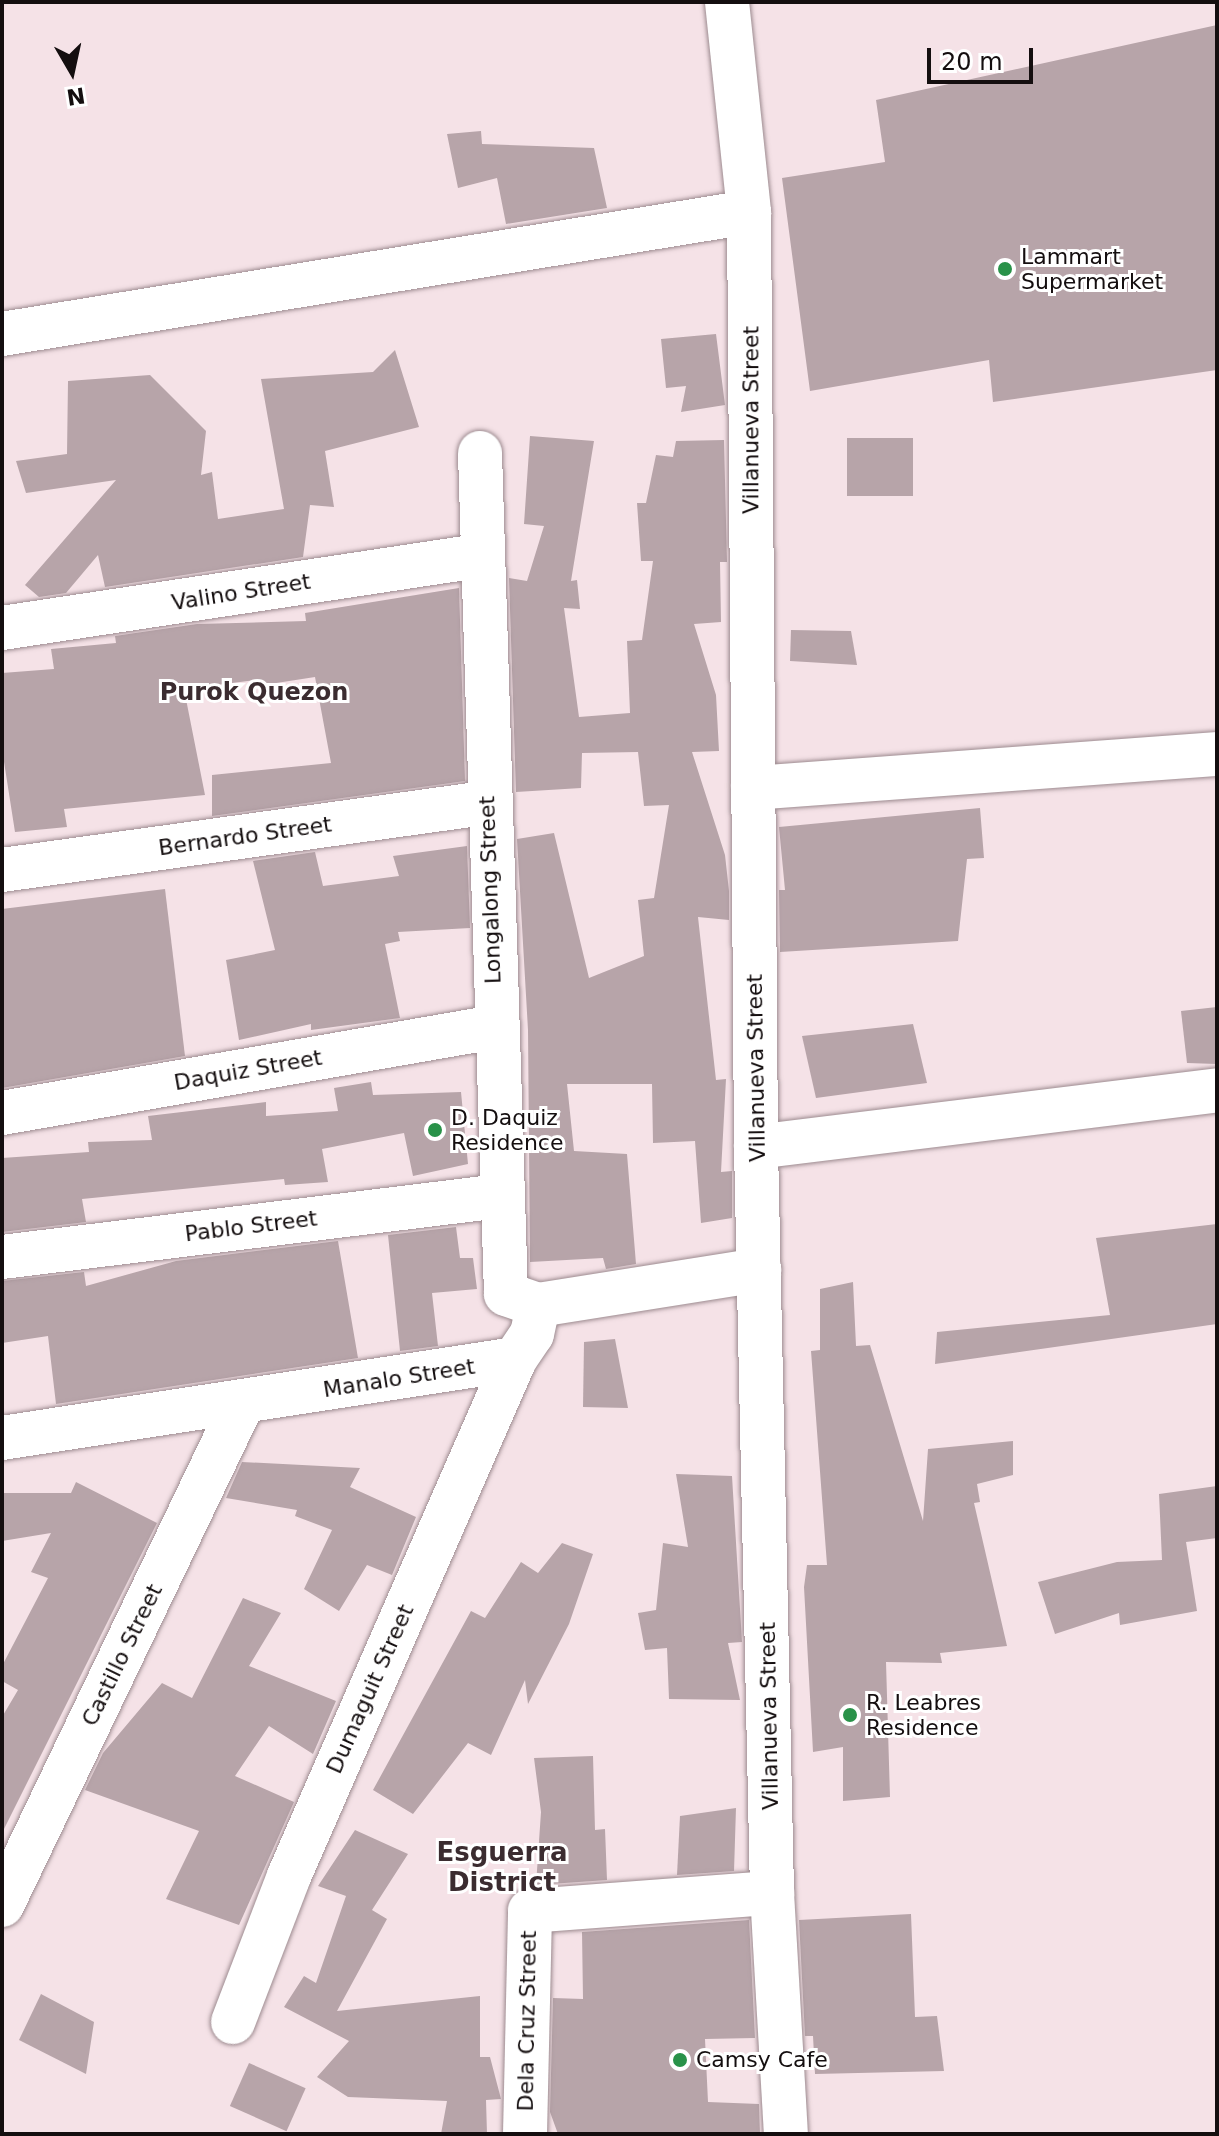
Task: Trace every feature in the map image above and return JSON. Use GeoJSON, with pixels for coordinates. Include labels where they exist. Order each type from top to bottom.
{"type":"FeatureCollection","features":[{"type":"Feature","properties":{"kind":"street","name":"Villanueva Street"},"geometry":{"type":"LineString","coordinates":[[727,2],[749,212],[756,1147],[772,1893],[786,2134]]}},
{"type":"Feature","properties":{"kind":"street"},"geometry":{"type":"LineString","coordinates":[[2,334],[749,212]]}},
{"type":"Feature","properties":{"kind":"street","name":"Longalong Street"},"geometry":{"type":"LineString","coordinates":[[480,453],[479,556],[500,1196],[506,1294],[538,1305]]}},
{"type":"Feature","properties":{"kind":"street","name":"Valino Street"},"geometry":{"type":"LineString","coordinates":[[2,628],[479,556]]}},
{"type":"Feature","properties":{"kind":"street"},"geometry":{"type":"LineString","coordinates":[[753,788],[1217,754]]}},
{"type":"Feature","properties":{"kind":"street","name":"Bernardo Street"},"geometry":{"type":"LineString","coordinates":[[2,870],[487,803]]}},
{"type":"Feature","properties":{"kind":"street","name":"Daquiz Street"},"geometry":{"type":"LineString","coordinates":[[2,1113],[494,1027]]}},
{"type":"Feature","properties":{"kind":"street"},"geometry":{"type":"LineString","coordinates":[[756,1147],[1217,1090]]}},
{"type":"Feature","properties":{"kind":"street","name":"Pablo Street"},"geometry":{"type":"LineString","coordinates":[[2,1257],[500,1196]]}},
{"type":"Feature","properties":{"kind":"street"},"geometry":{"type":"LineString","coordinates":[[515,1359],[532,1334],[538,1305],[759,1270]]}},
{"type":"Feature","properties":{"kind":"street","name":"Manalo Street"},"geometry":{"type":"LineString","coordinates":[[2,1438],[242,1404],[515,1359]]}},
{"type":"Feature","properties":{"kind":"street","name":"Dumaguit Street"},"geometry":{"type":"LineString","coordinates":[[233,2022],[289,1876],[515,1359]]}},
{"type":"Feature","properties":{"kind":"street","name":"Castillo Street"},"geometry":{"type":"LineString","coordinates":[[2,1905],[242,1404]]}},
{"type":"Feature","properties":{"kind":"street","name":"Dela Cruz Street"},"geometry":{"type":"LineString","coordinates":[[525,2134],[530,1911],[772,1893]]}},
{"type":"Feature","properties":{"kind":"building","name":"Lammart Supermarket"},"geometry":{"type":"Polygon","coordinates":[[[1217,25],[1217,370],[993,402],[989,360],[810,391],[782,178],[885,162],[876,100],[1217,25]]]}},
{"type":"Feature","properties":{"kind":"building"},"geometry":{"type":"Polygon","coordinates":[[[481,131],[482,144],[594,148],[607,208],[506,224],[497,178],[458,188],[447,134],[481,131]]]}},
{"type":"Feature","properties":{"kind":"building"},"geometry":{"type":"Polygon","coordinates":[[[716,334],[725,405],[681,412],[686,386],[666,388],[661,339],[716,334]]]}},
{"type":"Feature","properties":{"kind":"building"},"geometry":{"type":"Polygon","coordinates":[[[395,350],[419,427],[325,451],[334,507],[310,505],[303,557],[105,587],[98,555],[66,593],[39,597],[25,585],[116,480],[26,493],[16,461],[67,454],[68,381],[150,375],[206,431],[201,475],[212,472],[218,519],[284,509],[261,379],[373,372],[395,350]]]}},
{"type":"Feature","properties":{"kind":"building"},"geometry":{"type":"Polygon","coordinates":[[[530,436],[594,441],[571,581],[577,580],[580,609],[564,608],[579,717],[630,713],[627,641],[642,640],[653,561],[641,561],[637,503],[646,503],[656,455],[673,457],[676,441],[724,440],[727,562],[720,562],[721,622],[694,624],[716,695],[719,751],[692,752],[725,855],[729,891],[729,920],[698,917],[716,1080],[726,1079],[721,1172],[732,1171],[732,1218],[701,1223],[695,1141],[653,1143],[652,1084],[567,1084],[574,1151],[627,1154],[636,1264],[606,1269],[603,1258],[530,1262],[528,1030],[517,839],[554,833],[589,978],[644,956],[638,900],[654,898],[669,805],[644,806],[638,752],[582,753],[581,788],[516,792],[509,578],[527,581],[544,526],[524,524],[530,436]]]}},
{"type":"Feature","properties":{"kind":"building"},"geometry":{"type":"Polygon","coordinates":[[[847,438],[913,438],[913,496],[847,496],[847,438]]]}},
{"type":"Feature","properties":{"kind":"building"},"geometry":{"type":"Polygon","coordinates":[[[459,588],[465,781],[212,816],[212,775],[331,763],[315,677],[257,686],[256,680],[184,689],[205,795],[64,809],[67,827],[15,832],[2,749],[2,673],[54,669],[51,649],[116,643],[115,636],[197,624],[306,621],[305,613],[459,588]]]}},
{"type":"Feature","properties":{"kind":"building"},"geometry":{"type":"Polygon","coordinates":[[[791,630],[851,631],[857,665],[790,661],[791,630]]]}},
{"type":"Feature","properties":{"kind":"building"},"geometry":{"type":"Polygon","coordinates":[[[980,808],[984,858],[967,859],[958,941],[780,952],[779,890],[785,890],[779,827],[980,808]]]}},
{"type":"Feature","properties":{"kind":"building"},"geometry":{"type":"Polygon","coordinates":[[[467,846],[470,928],[398,932],[400,941],[385,944],[400,1018],[311,1030],[311,1024],[239,1040],[226,960],[275,950],[253,861],[315,852],[323,886],[399,876],[393,856],[467,846]]]}},
{"type":"Feature","properties":{"kind":"building"},"geometry":{"type":"Polygon","coordinates":[[[165,889],[185,1056],[2,1088],[2,909],[165,889]]]}},
{"type":"Feature","properties":{"kind":"building"},"geometry":{"type":"Polygon","coordinates":[[[1217,1007],[1217,1064],[1187,1063],[1181,1011],[1217,1007]]]}},
{"type":"Feature","properties":{"kind":"building"},"geometry":{"type":"Polygon","coordinates":[[[913,1024],[927,1083],[816,1098],[802,1036],[913,1024]]]}},
{"type":"Feature","properties":{"kind":"building"},"geometry":{"type":"Polygon","coordinates":[[[371,1082],[373,1095],[461,1092],[468,1164],[413,1176],[404,1133],[322,1149],[328,1182],[285,1185],[284,1179],[82,1199],[86,1222],[2,1232],[2,1158],[89,1152],[88,1142],[152,1140],[148,1116],[266,1102],[266,1116],[338,1111],[334,1088],[371,1082]]]}},
{"type":"Feature","properties":{"kind":"building"},"geometry":{"type":"Polygon","coordinates":[[[1217,1224],[1217,1324],[935,1364],[937,1332],[1110,1315],[1096,1238],[1217,1224]]]}},
{"type":"Feature","properties":{"kind":"building"},"geometry":{"type":"Polygon","coordinates":[[[456,1227],[460,1258],[473,1258],[477,1289],[432,1293],[438,1346],[400,1351],[388,1235],[456,1227]]]}},
{"type":"Feature","properties":{"kind":"building"},"geometry":{"type":"Polygon","coordinates":[[[338,1241],[358,1358],[56,1404],[48,1336],[2,1343],[2,1281],[84,1272],[86,1286],[176,1261],[338,1241]]]}},
{"type":"Feature","properties":{"kind":"building"},"geometry":{"type":"Polygon","coordinates":[[[853,1282],[856,1346],[870,1345],[923,1521],[928,1449],[1013,1441],[1013,1475],[977,1484],[980,1502],[974,1503],[1007,1646],[940,1653],[942,1663],[886,1662],[890,1797],[843,1801],[843,1747],[813,1752],[804,1587],[807,1565],[827,1565],[811,1351],[820,1350],[820,1289],[853,1282]]]}},
{"type":"Feature","properties":{"kind":"building"},"geometry":{"type":"Polygon","coordinates":[[[615,1339],[628,1408],[583,1407],[584,1342],[615,1339]]]}},
{"type":"Feature","properties":{"kind":"building"},"geometry":{"type":"Polygon","coordinates":[[[242,1462],[360,1468],[350,1487],[416,1517],[392,1575],[367,1565],[339,1611],[304,1589],[332,1530],[295,1516],[297,1510],[226,1498],[242,1462]]]}},
{"type":"Feature","properties":{"kind":"building"},"geometry":{"type":"Polygon","coordinates":[[[676,1474],[732,1476],[742,1642],[728,1643],[740,1700],[669,1699],[667,1648],[645,1650],[638,1613],[656,1610],[663,1543],[688,1547],[676,1474]]]}},
{"type":"Feature","properties":{"kind":"building"},"geometry":{"type":"Polygon","coordinates":[[[76,1482],[157,1523],[2,1833],[2,1717],[18,1690],[2,1681],[2,1666],[48,1578],[31,1572],[51,1533],[2,1541],[2,1493],[71,1493],[76,1482]]]}},
{"type":"Feature","properties":{"kind":"building"},"geometry":{"type":"Polygon","coordinates":[[[1217,1486],[1217,1538],[1186,1542],[1197,1611],[1120,1625],[1119,1613],[1055,1634],[1038,1582],[1117,1562],[1162,1560],[1159,1494],[1217,1486]]]}},
{"type":"Feature","properties":{"kind":"building"},"geometry":{"type":"Polygon","coordinates":[[[562,1543],[593,1554],[569,1624],[528,1704],[525,1680],[491,1755],[468,1743],[413,1814],[373,1790],[471,1611],[485,1618],[521,1562],[538,1573],[562,1543]]]}},
{"type":"Feature","properties":{"kind":"building"},"geometry":{"type":"Polygon","coordinates":[[[243,1598],[281,1613],[249,1666],[336,1701],[313,1754],[269,1726],[235,1776],[294,1802],[239,1925],[166,1899],[199,1831],[85,1790],[103,1753],[162,1683],[192,1698],[243,1598]]]}},
{"type":"Feature","properties":{"kind":"building"},"geometry":{"type":"Polygon","coordinates":[[[593,1756],[595,1830],[605,1829],[607,1880],[536,1885],[541,1812],[534,1758],[593,1756]]]}},
{"type":"Feature","properties":{"kind":"building"},"geometry":{"type":"Polygon","coordinates":[[[736,1808],[734,1871],[677,1875],[680,1816],[736,1808]]]}},
{"type":"Feature","properties":{"kind":"building"},"geometry":{"type":"Polygon","coordinates":[[[355,1830],[408,1854],[372,1910],[387,1919],[337,2011],[480,1996],[480,2057],[490,2057],[501,2099],[486,2100],[487,2134],[441,2134],[447,2101],[348,2097],[317,2077],[349,2041],[284,2007],[304,1976],[316,1983],[346,1896],[318,1886],[355,1830]]]}},
{"type":"Feature","properties":{"kind":"building"},"geometry":{"type":"Polygon","coordinates":[[[911,1914],[915,2017],[937,2016],[944,2071],[815,2074],[813,2036],[805,2036],[799,1920],[911,1914]]]}},
{"type":"Feature","properties":{"kind":"building"},"geometry":{"type":"Polygon","coordinates":[[[749,1920],[755,2038],[705,2039],[708,2102],[759,2104],[760,2134],[558,2134],[550,2112],[553,1998],[583,1999],[582,1932],[749,1920]]]}},
{"type":"Feature","properties":{"kind":"building"},"geometry":{"type":"Polygon","coordinates":[[[41,1994],[94,2022],[86,2074],[19,2040],[41,1994]]]}},
{"type":"Feature","properties":{"kind":"building"},"geometry":{"type":"Polygon","coordinates":[[[249,2063],[306,2088],[287,2131],[230,2106],[249,2063]]]}},
{"type":"Feature","properties":{"kind":"place","name":"Lammart Supermarket"},"geometry":{"type":"Point","coordinates":[1005,269]}},
{"type":"Feature","properties":{"kind":"place","name":"D. Daquiz Residence"},"geometry":{"type":"Point","coordinates":[435,1130]}},
{"type":"Feature","properties":{"kind":"place","name":"R. Leabres Residence"},"geometry":{"type":"Point","coordinates":[850,1715]}},
{"type":"Feature","properties":{"kind":"place","name":"Camsy Cafe"},"geometry":{"type":"Point","coordinates":[680,2060]}},
{"type":"Feature","properties":{"kind":"district","name":"Purok Quezon"},"geometry":{"type":"Point","coordinates":[254,693]}},
{"type":"Feature","properties":{"kind":"district","name":"Esguerra District"},"geometry":{"type":"Point","coordinates":[502,1868]}}]}
